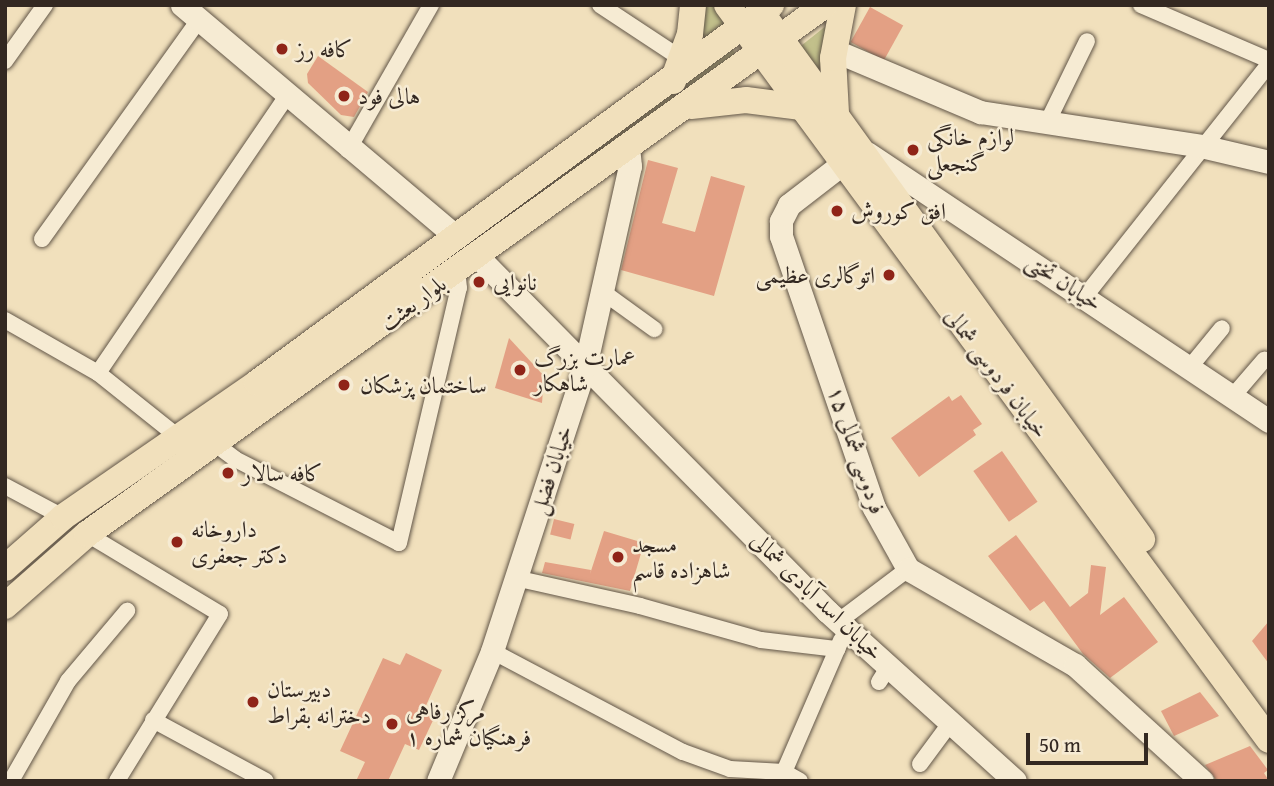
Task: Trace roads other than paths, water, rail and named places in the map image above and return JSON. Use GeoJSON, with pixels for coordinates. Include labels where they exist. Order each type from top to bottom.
{"type":"FeatureCollection","features":[{"type":"Feature","properties":{"kind":"main road"},"geometry":{"type":"LineString","coordinates":[[677,71],[693,5]]}},
{"type":"Feature","properties":{"kind":"main road","name":"بلوار بعثت"},"geometry":{"type":"LineString","coordinates":[[5,606],[87,534],[689,106],[825,5]]}},
{"type":"Feature","properties":{"kind":"main road"},"geometry":{"type":"LineString","coordinates":[[837,118],[833,58],[844,5]]}},
{"type":"Feature","properties":{"kind":"main road"},"geometry":{"type":"LineString","coordinates":[[752,11],[770,46]]}},
{"type":"Feature","properties":{"kind":"main road","name":"بلوار بعثت"},"geometry":{"type":"LineString","coordinates":[[5,568],[63,517],[257,383],[454,235],[620,119],[752,11]]}},
{"type":"Feature","properties":{"kind":"main road","name":"خیابان فردوسی شمالی"},"geometry":{"type":"LineString","coordinates":[[770,46],[800,107],[849,155],[1269,714]]}},
{"type":"Feature","properties":{"kind":"main road","name":"خیابان فردوسی شمالی"},"geometry":{"type":"LineString","coordinates":[[770,46],[837,118],[849,155],[1269,740]]}},
{"type":"Feature","properties":{"kind":"main road"},"geometry":{"type":"LineString","coordinates":[[689,106],[746,100],[800,107]]}},
{"type":"Feature","properties":{"kind":"main road"},"geometry":{"type":"LineString","coordinates":[[620,119],[633,145]]}},
{"type":"Feature","properties":{"kind":"main road"},"geometry":{"type":"LineString","coordinates":[[257,383],[273,404]]}},
{"type":"Feature","properties":{"kind":"street"},"geometry":{"type":"LineString","coordinates":[[5,61],[45,5]]}},
{"type":"Feature","properties":{"kind":"street"},"geometry":{"type":"LineString","coordinates":[[348,150],[431,5]]}},
{"type":"Feature","properties":{"kind":"street"},"geometry":{"type":"LineString","coordinates":[[600,5],[677,71]]}},
{"type":"Feature","properties":{"kind":"street"},"geometry":{"type":"LineString","coordinates":[[1086,295],[1269,62],[1141,5]]}},
{"type":"Feature","properties":{"kind":"street"},"geometry":{"type":"LineString","coordinates":[[42,239],[190,13],[348,150],[454,235]]}},
{"type":"Feature","properties":{"kind":"street"},"geometry":{"type":"LineString","coordinates":[[1046,123],[1087,41]]}},
{"type":"Feature","properties":{"kind":"street"},"geometry":{"type":"LineString","coordinates":[[845,55],[980,113],[1201,146],[1269,162]]}},
{"type":"Feature","properties":{"kind":"street"},"geometry":{"type":"LineString","coordinates":[[98,373],[286,97]]}},
{"type":"Feature","properties":{"kind":"street","name":"خیابان فضل"},"geometry":{"type":"LineString","coordinates":[[438,781],[492,651],[585,367],[633,145]]}},
{"type":"Feature","properties":{"kind":"street","name":"خیابان تختی"},"geometry":{"type":"LineString","coordinates":[[849,155],[1086,295],[1269,421]]}},
{"type":"Feature","properties":{"kind":"street","name":"فردوسی شمالی ۱۵"},"geometry":{"type":"LineString","coordinates":[[849,155],[789,205],[781,221],[781,236],[874,508],[908,569],[948,596],[1067,659],[1202,781]]}},
{"type":"Feature","properties":{"kind":"street"},"geometry":{"type":"LineString","coordinates":[[214,443],[235,459],[399,543],[467,263]]}},
{"type":"Feature","properties":{"kind":"street","name":"خیابان اسد آبادی شمالی"},"geometry":{"type":"LineString","coordinates":[[467,263],[585,367],[842,624],[884,674],[951,722],[1015,781]]}},
{"type":"Feature","properties":{"kind":"street"},"geometry":{"type":"LineString","coordinates":[[600,290],[654,329]]}},
{"type":"Feature","properties":{"kind":"street"},"geometry":{"type":"LineString","coordinates":[[5,320],[98,373],[177,436]]}},
{"type":"Feature","properties":{"kind":"street"},"geometry":{"type":"LineString","coordinates":[[1190,367],[1222,327]]}},
{"type":"Feature","properties":{"kind":"street"},"geometry":{"type":"LineString","coordinates":[[1233,396],[1264,360]]}},
{"type":"Feature","properties":{"kind":"street"},"geometry":{"type":"LineString","coordinates":[[5,486],[63,517]]}},
{"type":"Feature","properties":{"kind":"street"},"geometry":{"type":"LineString","coordinates":[[87,534],[220,614],[117,781]]}},
{"type":"Feature","properties":{"kind":"street"},"geometry":{"type":"LineString","coordinates":[[784,772],[837,649],[842,624],[908,569]]}},
{"type":"Feature","properties":{"kind":"street"},"geometry":{"type":"LineString","coordinates":[[515,578],[640,606],[761,640],[837,649]]}},
{"type":"Feature","properties":{"kind":"street"},"geometry":{"type":"LineString","coordinates":[[11,781],[68,681],[127,611]]}},
{"type":"Feature","properties":{"kind":"street"},"geometry":{"type":"LineString","coordinates":[[492,651],[727,775],[784,772],[800,781]]}},
{"type":"Feature","properties":{"kind":"street"},"geometry":{"type":"LineString","coordinates":[[153,720],[240,775],[266,781]]}},
{"type":"Feature","properties":{"kind":"street"},"geometry":{"type":"LineString","coordinates":[[920,764],[951,722]]}},
{"type":"Feature","properties":{"kind":"place","name":"کافه رز"},"geometry":{"type":"Point","coordinates":[282,49]}},
{"type":"Feature","properties":{"kind":"place","name":"هالی فود"},"geometry":{"type":"Point","coordinates":[344,96]}},
{"type":"Feature","properties":{"kind":"place","name":"لوازم خانگی گنجعلی"},"geometry":{"type":"Point","coordinates":[913,150]}},
{"type":"Feature","properties":{"kind":"place","name":"افق کوروش"},"geometry":{"type":"Point","coordinates":[837,211]}},
{"type":"Feature","properties":{"kind":"place","name":"اتوگالری عظیمی"},"geometry":{"type":"Point","coordinates":[889,275]}},
{"type":"Feature","properties":{"kind":"place","name":"نانوایی"},"geometry":{"type":"Point","coordinates":[479,282]}},
{"type":"Feature","properties":{"kind":"place","name":"عمارت بزرگ شاهکار"},"geometry":{"type":"Point","coordinates":[520,370]}},
{"type":"Feature","properties":{"kind":"place","name":"ساختمان پزشکان"},"geometry":{"type":"Point","coordinates":[344,385]}},
{"type":"Feature","properties":{"kind":"place","name":"کافه سالار"},"geometry":{"type":"Point","coordinates":[228,473]}},
{"type":"Feature","properties":{"kind":"place","name":"داروخانه دکتر جعفری"},"geometry":{"type":"Point","coordinates":[177,542]}},
{"type":"Feature","properties":{"kind":"place","name":"مسجد شاهزاده قاسم"},"geometry":{"type":"Point","coordinates":[618,557]}},
{"type":"Feature","properties":{"kind":"place","name":"دبیرستان دخترانه بقراط"},"geometry":{"type":"Point","coordinates":[253,702]}},
{"type":"Feature","properties":{"kind":"place","name":"مرکز رفاهی فرهنگیان شماره ۱"},"geometry":{"type":"Point","coordinates":[392,724]}}]}
